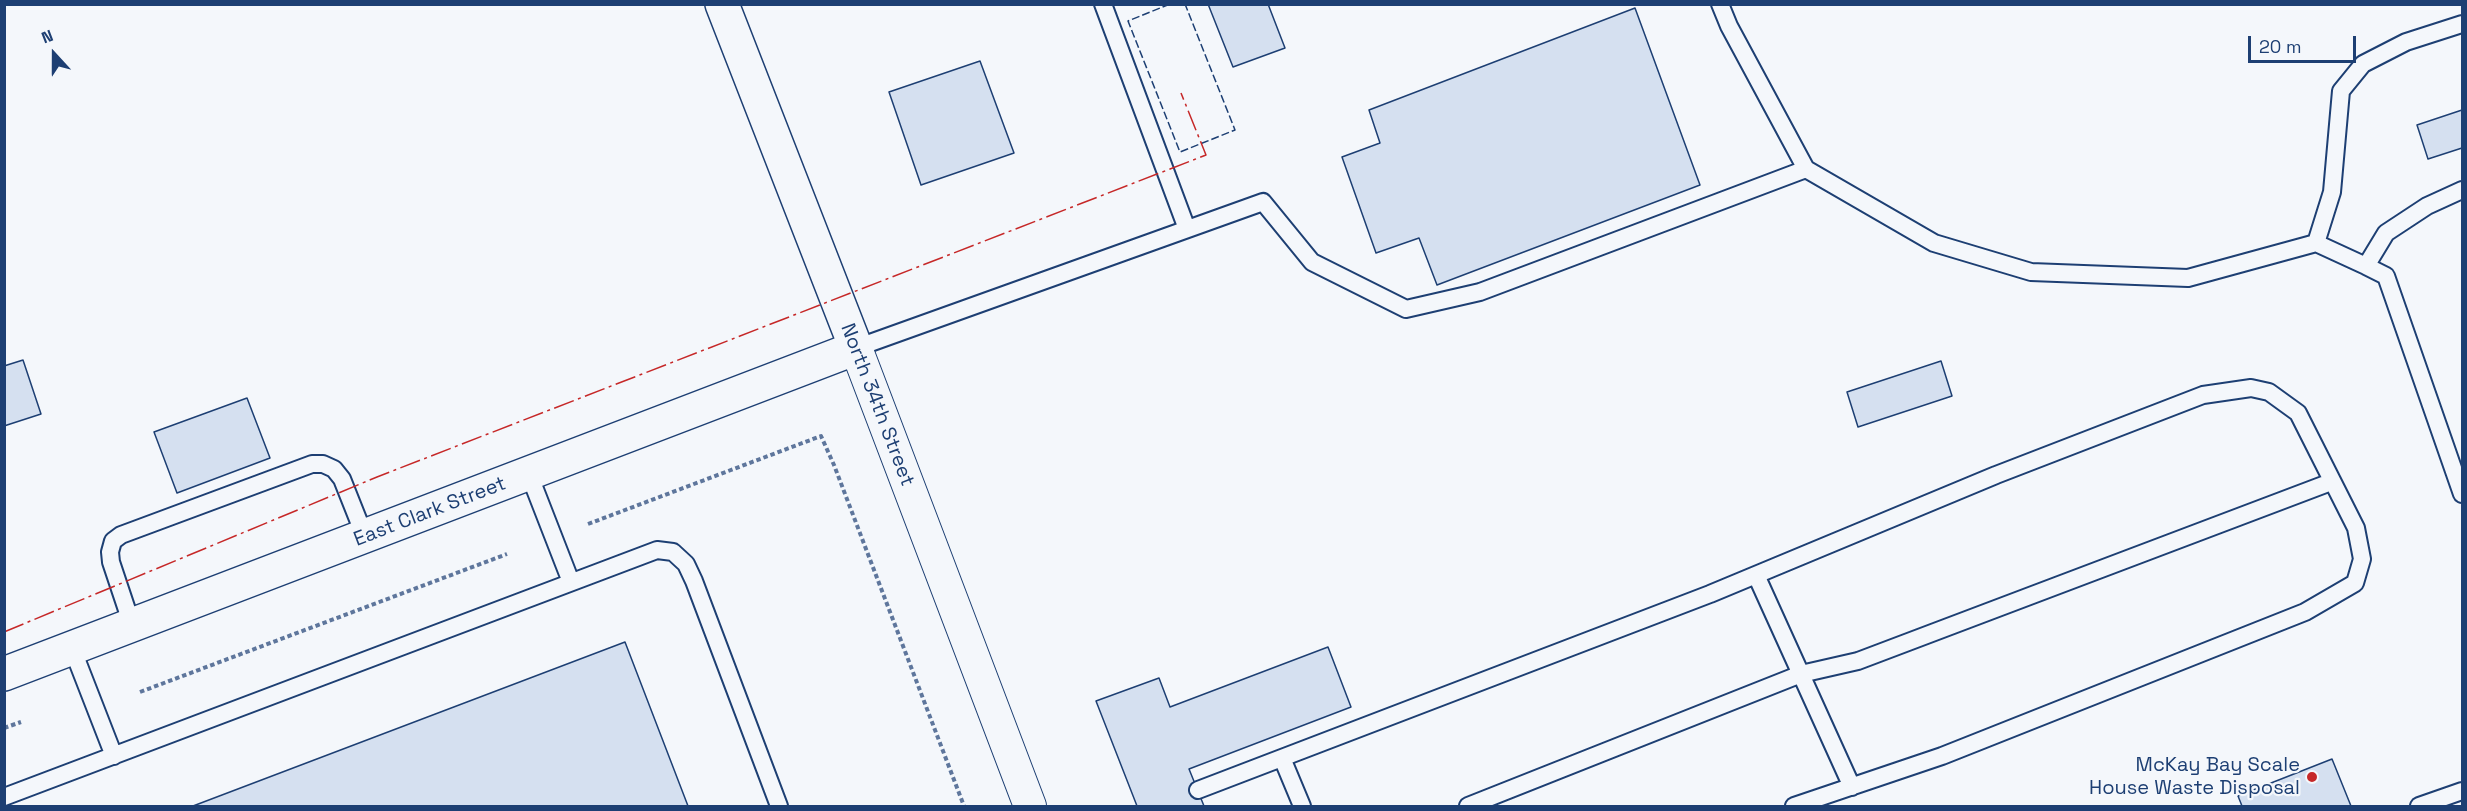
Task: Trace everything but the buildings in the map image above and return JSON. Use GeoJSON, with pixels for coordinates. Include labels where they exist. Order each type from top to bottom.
{"type":"FeatureCollection","features":[{"type":"Feature","properties":{"kind":"street","name":"North 34th Street"},"geometry":{"type":"LineString","coordinates":[[722,4],[856,348],[1030,807]]}},
{"type":"Feature","properties":{"kind":"street","name":"East Clark Street"},"geometry":{"type":"LineString","coordinates":[[4,674],[856,348]]}},
{"type":"Feature","properties":{"kind":"lane"},"geometry":{"type":"LineString","coordinates":[[1103,4],[1186,229]]}},
{"type":"Feature","properties":{"kind":"lane"},"geometry":{"type":"LineString","coordinates":[[1720,4],[1729,26],[1806,169],[1934,243],[2031,272],[2188,278],[2316,243],[2386,276],[2463,494]]}},
{"type":"Feature","properties":{"kind":"lane"},"geometry":{"type":"LineString","coordinates":[[2316,243],[2332,192],[2341,91],[2363,64],[2406,42],[2463,24]]}},
{"type":"Feature","properties":{"kind":"lane"},"geometry":{"type":"LineString","coordinates":[[856,348],[1263,202],[1312,262],[1406,309],[1480,292],[1806,169]]}},
{"type":"Feature","properties":{"kind":"lane"},"geometry":{"type":"LineString","coordinates":[[2366,266],[2386,233],[2427,206],[2463,190]]}},
{"type":"Feature","properties":{"kind":"lane"},"geometry":{"type":"LineString","coordinates":[[1198,790],[1756,575],[1996,475],[2203,395],[2251,388],[2269,392],[2298,413],[2356,528],[2362,559],[2355,583],[2305,612],[1942,756],[1794,807]]}},
{"type":"Feature","properties":{"kind":"lane"},"geometry":{"type":"LineString","coordinates":[[132,625],[111,562],[110,552],[113,542],[132,531],[312,464],[323,464],[334,469],[342,479],[365,537]]}},
{"type":"Feature","properties":{"kind":"lane"},"geometry":{"type":"LineString","coordinates":[[529,474],[571,582]]}},
{"type":"Feature","properties":{"kind":"lane"},"geometry":{"type":"LineString","coordinates":[[1468,807],[1801,674],[1858,661],[2331,482]]}},
{"type":"Feature","properties":{"kind":"lane"},"geometry":{"type":"LineString","coordinates":[[4,797],[657,550],[674,552],[686,564],[779,807]]}},
{"type":"Feature","properties":{"kind":"lane"},"geometry":{"type":"LineString","coordinates":[[1756,575],[1852,787]]}},
{"type":"Feature","properties":{"kind":"lane"},"geometry":{"type":"LineString","coordinates":[[72,648],[114,756]]}},
{"type":"Feature","properties":{"kind":"lane"},"geometry":{"type":"LineString","coordinates":[[1282,758],[1302,807]]}},
{"type":"Feature","properties":{"kind":"lane"},"geometry":{"type":"LineString","coordinates":[[2419,807],[2463,791]]}},
{"type":"Feature","properties":{"kind":"path"},"geometry":{"type":"LineString","coordinates":[[588,524],[821,436],[964,807]]}},
{"type":"Feature","properties":{"kind":"path"},"geometry":{"type":"LineString","coordinates":[[140,692],[507,554]]}},
{"type":"Feature","properties":{"kind":"path"},"geometry":{"type":"LineString","coordinates":[[4,728],[21,722]]}},
{"type":"Feature","properties":{"kind":"fence"},"geometry":{"type":"LineString","coordinates":[[1170,4],[1128,21],[1180,152],[1235,130],[1185,4]]}},
{"type":"Feature","properties":{"kind":"power"},"geometry":{"type":"LineString","coordinates":[[4,632],[377,477],[1206,155],[1181,93]]}},
{"type":"Feature","properties":{"kind":"place","name":"McKay Bay Scale House Waste Disposal"},"geometry":{"type":"Point","coordinates":[2312,777]}}]}
